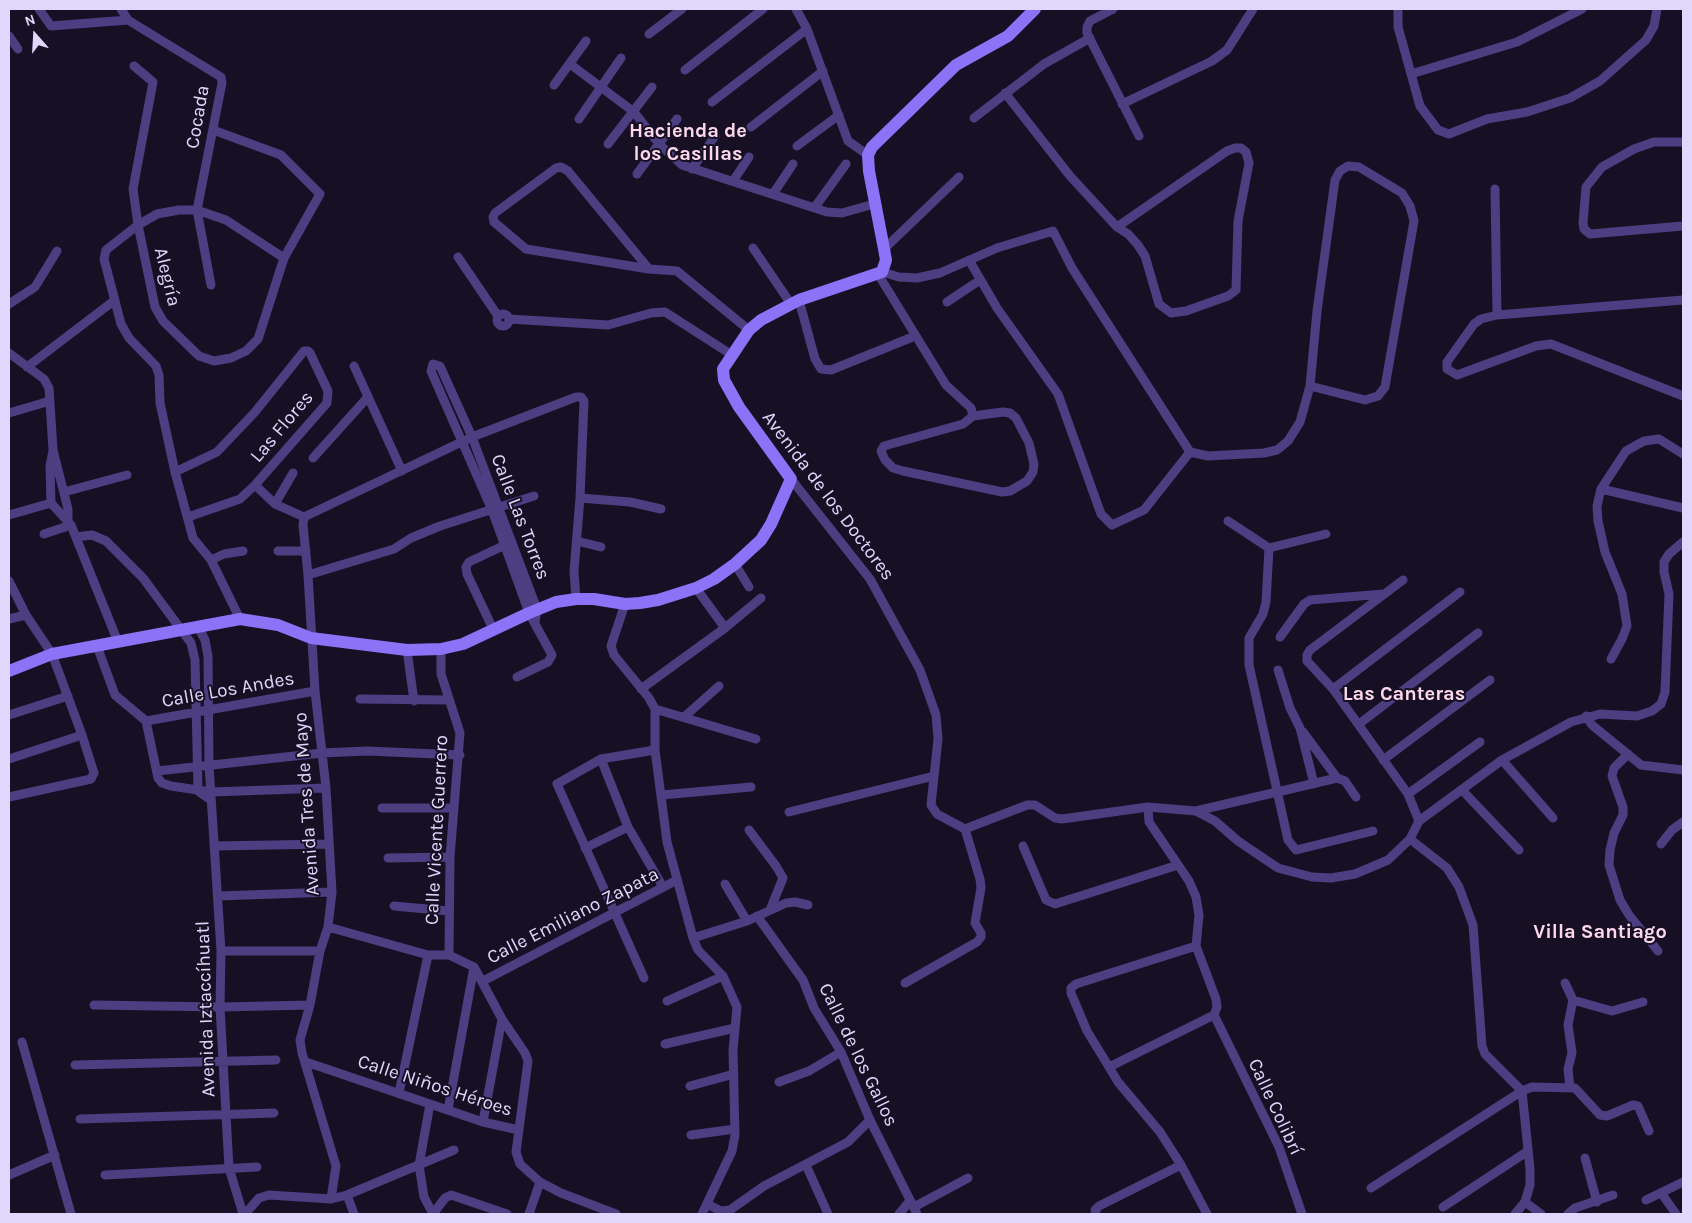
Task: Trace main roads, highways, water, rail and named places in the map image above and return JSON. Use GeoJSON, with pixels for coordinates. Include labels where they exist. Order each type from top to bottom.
{"type":"FeatureCollection","features":[{"type":"Feature","properties":{"kind":"main road","name":"Avenida de los Doctores"},"geometry":{"type":"LineString","coordinates":[[9,671],[52,654],[240,619],[278,625],[311,638],[407,650],[441,649],[463,644],[576,598],[625,604],[658,600],[696,588],[735,564],[749,553],[766,532],[792,479],[739,407],[724,380],[723,369],[749,330],[761,320],[795,302],[880,273],[886,260],[874,204],[868,155],[872,147],[956,65],[1008,36],[1035,9]]}},
{"type":"Feature","properties":{"kind":"district","name":"Hacienda de los Casillas"},"geometry":{"type":"Point","coordinates":[688,142]}},
{"type":"Feature","properties":{"kind":"district","name":"Las Canteras"},"geometry":{"type":"Point","coordinates":[1404,694]}},
{"type":"Feature","properties":{"kind":"district","name":"Villa Santiago"},"geometry":{"type":"Point","coordinates":[1600,932]}}]}
